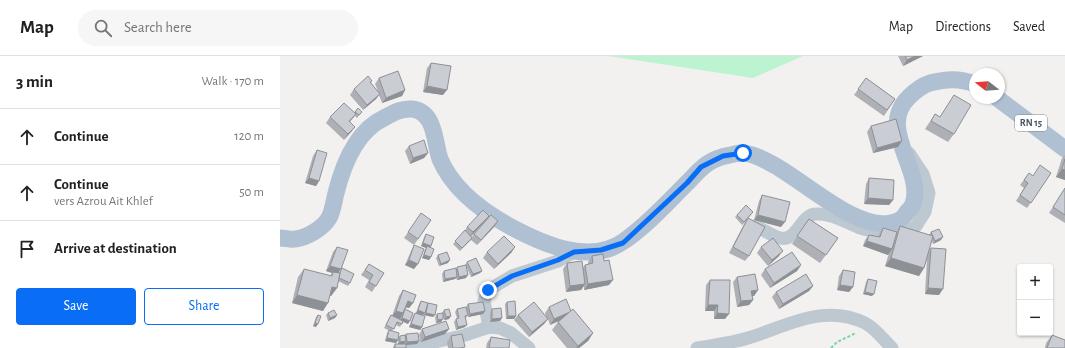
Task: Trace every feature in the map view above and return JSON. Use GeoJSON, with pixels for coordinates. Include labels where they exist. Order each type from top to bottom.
{"type":"FeatureCollection","features":[{"type":"Feature","properties":{"kind":"main road"},"geometry":{"type":"LineString","coordinates":[[280,238],[296,239],[315,232],[330,218],[345,165],[360,136],[378,120],[401,109],[414,109],[425,115],[433,130],[440,158],[452,181],[468,196],[500,222],[536,240],[574,252],[601,250],[623,243],[687,183],[701,167],[723,156],[743,153],[764,160],[847,213],[872,223],[890,223],[904,217],[913,204],[914,186],[899,138],[898,120],[905,101],[921,85],[949,79],[969,83]]}},
{"type":"Feature","properties":{"kind":"main road","name":"RN 15"},"geometry":{"type":"LineString","coordinates":[[1005,104],[1065,149]]}},
{"type":"Feature","properties":{"kind":"street"},"geometry":{"type":"LineString","coordinates":[[755,226],[780,238],[786,238],[792,235],[808,216],[815,213],[824,214],[861,228],[903,235],[916,226],[922,217],[928,193],[923,174],[899,138]]}},
{"type":"Feature","properties":{"kind":"street"},"geometry":{"type":"LineString","coordinates":[[488,327],[484,301],[488,290],[512,276],[558,260],[574,252]]}},
{"type":"Feature","properties":{"kind":"street"},"geometry":{"type":"LineString","coordinates":[[697,348],[748,338],[805,318],[824,314],[847,316],[866,324],[892,348]]}},
{"type":"Feature","properties":{"kind":"street"},"geometry":{"type":"LineString","coordinates":[[408,348],[462,336],[488,327],[500,328],[511,333],[529,348]]}},
{"type":"Feature","properties":{"kind":"path"},"geometry":{"type":"LineString","coordinates":[[831,348],[836,342],[856,332],[866,324]]}},
{"type":"Feature","properties":{"kind":"green space"},"geometry":{"type":"Polygon","coordinates":[[[608,56],[803,56],[753,78],[608,56]]]}},
{"type":"Feature","properties":{"kind":"building"},"geometry":{"type":"Polygon","coordinates":[[[905,56],[915,56],[907,60],[905,56]]]}},
{"type":"Feature","properties":{"kind":"building"},"geometry":{"type":"Polygon","coordinates":[[[431,63],[451,66],[447,90],[427,86],[431,63]]]}},
{"type":"Feature","properties":{"kind":"building"},"geometry":{"type":"Polygon","coordinates":[[[398,71],[405,90],[386,98],[379,78],[398,71]]]}},
{"type":"Feature","properties":{"kind":"building"},"geometry":{"type":"Polygon","coordinates":[[[368,76],[372,81],[370,82],[380,94],[367,105],[354,89],[368,76]]]}},
{"type":"Feature","properties":{"kind":"building"},"geometry":{"type":"Polygon","coordinates":[[[866,78],[895,99],[887,110],[858,89],[866,78]]]}},
{"type":"Feature","properties":{"kind":"building"},"geometry":{"type":"Polygon","coordinates":[[[954,95],[971,105],[954,134],[931,121],[935,114],[940,117],[954,95]]]}},
{"type":"Feature","properties":{"kind":"building"},"geometry":{"type":"Polygon","coordinates":[[[344,103],[356,114],[349,121],[355,127],[348,134],[330,117],[344,103]]]}},
{"type":"Feature","properties":{"kind":"building"},"geometry":{"type":"Polygon","coordinates":[[[358,108],[362,112],[359,115],[355,112],[358,108]]]}},
{"type":"Feature","properties":{"kind":"building"},"geometry":{"type":"Polygon","coordinates":[[[896,119],[902,141],[877,148],[871,126],[896,119]]]}},
{"type":"Feature","properties":{"kind":"building"},"geometry":{"type":"Polygon","coordinates":[[[424,140],[428,153],[413,158],[409,146],[424,140]]]}},
{"type":"Feature","properties":{"kind":"building"},"geometry":{"type":"Polygon","coordinates":[[[317,150],[327,153],[319,181],[309,178],[317,150]]]}},
{"type":"Feature","properties":{"kind":"building"},"geometry":{"type":"Polygon","coordinates":[[[1065,159],[1065,170],[1062,169],[1065,159]]]}},
{"type":"Feature","properties":{"kind":"building"},"geometry":{"type":"Polygon","coordinates":[[[1040,165],[1051,173],[1031,203],[1020,195],[1028,183],[1024,180],[1029,173],[1033,176],[1040,165]]]}},
{"type":"Feature","properties":{"kind":"building"},"geometry":{"type":"Polygon","coordinates":[[[869,178],[894,180],[893,200],[868,198],[869,178]]]}},
{"type":"Feature","properties":{"kind":"building"},"geometry":{"type":"Polygon","coordinates":[[[1065,188],[1065,215],[1053,207],[1065,188]]]}},
{"type":"Feature","properties":{"kind":"building"},"geometry":{"type":"Polygon","coordinates":[[[762,195],[790,202],[785,222],[758,215],[762,195]]]}},
{"type":"Feature","properties":{"kind":"building"},"geometry":{"type":"Polygon","coordinates":[[[746,205],[753,212],[744,222],[737,215],[746,205]]]}},
{"type":"Feature","properties":{"kind":"building"},"geometry":{"type":"Polygon","coordinates":[[[483,210],[489,216],[473,232],[467,227],[483,210]]]}},
{"type":"Feature","properties":{"kind":"building"},"geometry":{"type":"Polygon","coordinates":[[[421,213],[431,220],[418,239],[408,232],[421,213]]]}},
{"type":"Feature","properties":{"kind":"building"},"geometry":{"type":"Polygon","coordinates":[[[491,215],[498,221],[481,240],[474,234],[491,215]]]}},
{"type":"Feature","properties":{"kind":"building"},"geometry":{"type":"Polygon","coordinates":[[[748,218],[765,227],[749,256],[733,247],[748,218]]]}},
{"type":"Feature","properties":{"kind":"building"},"geometry":{"type":"Polygon","coordinates":[[[809,219],[838,238],[826,255],[797,236],[809,219]]]}},
{"type":"Feature","properties":{"kind":"building"},"geometry":{"type":"Polygon","coordinates":[[[900,226],[933,236],[924,268],[891,258],[900,226]]]}},
{"type":"Feature","properties":{"kind":"building"},"geometry":{"type":"Polygon","coordinates":[[[883,228],[897,232],[892,249],[867,241],[869,235],[880,237],[883,228]]]}},
{"type":"Feature","properties":{"kind":"building"},"geometry":{"type":"Polygon","coordinates":[[[939,229],[943,237],[935,241],[931,232],[939,229]]]}},
{"type":"Feature","properties":{"kind":"building"},"geometry":{"type":"Polygon","coordinates":[[[465,230],[472,238],[462,248],[455,241],[465,230]]]}},
{"type":"Feature","properties":{"kind":"building"},"geometry":{"type":"Polygon","coordinates":[[[426,234],[434,237],[431,246],[423,243],[426,234]]]}},
{"type":"Feature","properties":{"kind":"building"},"geometry":{"type":"Polygon","coordinates":[[[504,236],[515,247],[498,264],[487,252],[504,236]]]}},
{"type":"Feature","properties":{"kind":"building"},"geometry":{"type":"Polygon","coordinates":[[[773,238],[783,251],[772,260],[761,247],[773,238]]]}},
{"type":"Feature","properties":{"kind":"building"},"geometry":{"type":"Polygon","coordinates":[[[414,245],[424,249],[418,264],[409,260],[414,245]]]}},
{"type":"Feature","properties":{"kind":"building"},"geometry":{"type":"Polygon","coordinates":[[[427,246],[434,249],[431,257],[424,255],[427,246]]]}},
{"type":"Feature","properties":{"kind":"building"},"geometry":{"type":"Polygon","coordinates":[[[337,247],[348,250],[341,269],[330,266],[337,247]]]}},
{"type":"Feature","properties":{"kind":"building"},"geometry":{"type":"Polygon","coordinates":[[[931,248],[946,249],[943,289],[928,288],[931,248]]]}},
{"type":"Feature","properties":{"kind":"building"},"geometry":{"type":"Polygon","coordinates":[[[447,252],[450,260],[441,264],[438,255],[447,252]]]}},
{"type":"Feature","properties":{"kind":"building"},"geometry":{"type":"Polygon","coordinates":[[[792,252],[801,265],[774,283],[765,269],[792,252]]]}},
{"type":"Feature","properties":{"kind":"building"},"geometry":{"type":"Polygon","coordinates":[[[603,254],[604,261],[609,260],[613,280],[588,284],[585,265],[593,263],[592,256],[603,254]]]}},
{"type":"Feature","properties":{"kind":"building"},"geometry":{"type":"Polygon","coordinates":[[[476,258],[482,271],[473,274],[467,262],[476,258]]]}},
{"type":"Feature","properties":{"kind":"building"},"geometry":{"type":"Polygon","coordinates":[[[582,261],[585,284],[570,286],[567,263],[582,261]]]}},
{"type":"Feature","properties":{"kind":"building"},"geometry":{"type":"Polygon","coordinates":[[[369,264],[384,273],[376,286],[369,282],[373,275],[365,270],[369,264]]]}},
{"type":"Feature","properties":{"kind":"building"},"geometry":{"type":"Polygon","coordinates":[[[466,265],[468,275],[459,277],[457,267],[466,265]]]}},
{"type":"Feature","properties":{"kind":"building"},"geometry":{"type":"Polygon","coordinates":[[[342,268],[354,274],[350,283],[339,278],[342,268]]]}},
{"type":"Feature","properties":{"kind":"building"},"geometry":{"type":"Polygon","coordinates":[[[456,268],[457,277],[445,279],[444,271],[456,268]]]}},
{"type":"Feature","properties":{"kind":"building"},"geometry":{"type":"Polygon","coordinates":[[[304,269],[332,276],[333,272],[340,273],[337,288],[332,287],[328,303],[297,295],[304,269]]]}},
{"type":"Feature","properties":{"kind":"building"},"geometry":{"type":"Polygon","coordinates":[[[843,270],[855,272],[853,287],[840,285],[843,270]]]}},
{"type":"Feature","properties":{"kind":"building"},"geometry":{"type":"Polygon","coordinates":[[[755,274],[758,290],[751,291],[753,300],[741,301],[737,277],[755,274]]]}},
{"type":"Feature","properties":{"kind":"building"},"geometry":{"type":"Polygon","coordinates":[[[806,274],[813,286],[783,304],[776,292],[806,274]]]}},
{"type":"Feature","properties":{"kind":"building"},"geometry":{"type":"Polygon","coordinates":[[[868,279],[877,281],[874,294],[865,292],[868,279]]]}},
{"type":"Feature","properties":{"kind":"building"},"geometry":{"type":"Polygon","coordinates":[[[710,280],[730,280],[729,314],[717,313],[718,305],[708,305],[710,280]]]}},
{"type":"Feature","properties":{"kind":"building"},"geometry":{"type":"Polygon","coordinates":[[[403,290],[416,295],[413,303],[408,301],[403,313],[396,311],[403,290]]]}},
{"type":"Feature","properties":{"kind":"building"},"geometry":{"type":"Polygon","coordinates":[[[566,299],[571,311],[554,319],[549,307],[566,299]]]}},
{"type":"Feature","properties":{"kind":"building"},"geometry":{"type":"Polygon","coordinates":[[[421,301],[428,303],[425,313],[418,310],[421,301]]]}},
{"type":"Feature","properties":{"kind":"building"},"geometry":{"type":"Polygon","coordinates":[[[515,301],[516,316],[508,316],[507,302],[515,301]]]}},
{"type":"Feature","properties":{"kind":"building"},"geometry":{"type":"Polygon","coordinates":[[[483,302],[485,311],[470,314],[468,304],[483,302]]]}},
{"type":"Feature","properties":{"kind":"building"},"geometry":{"type":"Polygon","coordinates":[[[534,302],[548,319],[532,332],[518,315],[534,302]]]}},
{"type":"Feature","properties":{"kind":"building"},"geometry":{"type":"Polygon","coordinates":[[[428,303],[437,305],[435,315],[426,313],[428,303]]]}},
{"type":"Feature","properties":{"kind":"building"},"geometry":{"type":"Polygon","coordinates":[[[466,307],[468,315],[465,316],[467,325],[458,327],[456,319],[459,318],[457,309],[466,307]]]}},
{"type":"Feature","properties":{"kind":"building"},"geometry":{"type":"Polygon","coordinates":[[[501,308],[502,318],[492,319],[492,309],[501,308]]]}},
{"type":"Feature","properties":{"kind":"building"},"geometry":{"type":"Polygon","coordinates":[[[405,309],[413,313],[410,321],[402,318],[405,309]]]}},
{"type":"Feature","properties":{"kind":"building"},"geometry":{"type":"Polygon","coordinates":[[[449,309],[451,316],[446,317],[444,310],[449,309]]]}},
{"type":"Feature","properties":{"kind":"building"},"geometry":{"type":"Polygon","coordinates":[[[573,309],[593,333],[578,346],[558,322],[573,309]]]}},
{"type":"Feature","properties":{"kind":"building"},"geometry":{"type":"Polygon","coordinates":[[[334,310],[337,315],[330,318],[328,313],[334,310]]]}},
{"type":"Feature","properties":{"kind":"building"},"geometry":{"type":"Polygon","coordinates":[[[415,313],[425,316],[422,327],[411,324],[415,313]]]}},
{"type":"Feature","properties":{"kind":"building"},"geometry":{"type":"Polygon","coordinates":[[[443,313],[443,319],[438,320],[437,314],[443,313]]]}},
{"type":"Feature","properties":{"kind":"building"},"geometry":{"type":"Polygon","coordinates":[[[318,315],[321,316],[318,324],[315,323],[318,315]]]}},
{"type":"Feature","properties":{"kind":"building"},"geometry":{"type":"Polygon","coordinates":[[[391,315],[403,321],[402,324],[397,322],[394,329],[386,325],[391,315]]]}},
{"type":"Feature","properties":{"kind":"building"},"geometry":{"type":"Polygon","coordinates":[[[446,321],[449,329],[425,337],[422,329],[446,321]]]}},
{"type":"Feature","properties":{"kind":"building"},"geometry":{"type":"Polygon","coordinates":[[[389,330],[399,333],[398,340],[387,338],[389,330]]]}},
{"type":"Feature","properties":{"kind":"building"},"geometry":{"type":"Polygon","coordinates":[[[418,333],[419,341],[407,342],[406,334],[418,333]]]}},
{"type":"Feature","properties":{"kind":"building"},"geometry":{"type":"Polygon","coordinates":[[[462,334],[465,347],[453,348],[451,336],[462,334]]]}},
{"type":"Feature","properties":{"kind":"building"},"geometry":{"type":"Polygon","coordinates":[[[405,335],[406,341],[400,342],[400,336],[405,335]]]}},
{"type":"Feature","properties":{"kind":"building"},"geometry":{"type":"Polygon","coordinates":[[[1052,336],[1065,340],[1065,348],[1047,348],[1052,336]]]}},
{"type":"Feature","properties":{"kind":"building"},"geometry":{"type":"Polygon","coordinates":[[[491,337],[510,340],[509,348],[489,348],[491,337]]]}},
{"type":"Feature","properties":{"kind":"building"},"geometry":{"type":"Polygon","coordinates":[[[395,344],[406,344],[406,348],[395,348],[395,344]]]}},
{"type":"Feature","properties":{"kind":"route"},"geometry":{"type":"LineString","coordinates":[[488,290],[523,271],[558,260],[574,252],[601,250],[623,243],[687,183],[701,167],[723,156],[743,153]]}}]}
